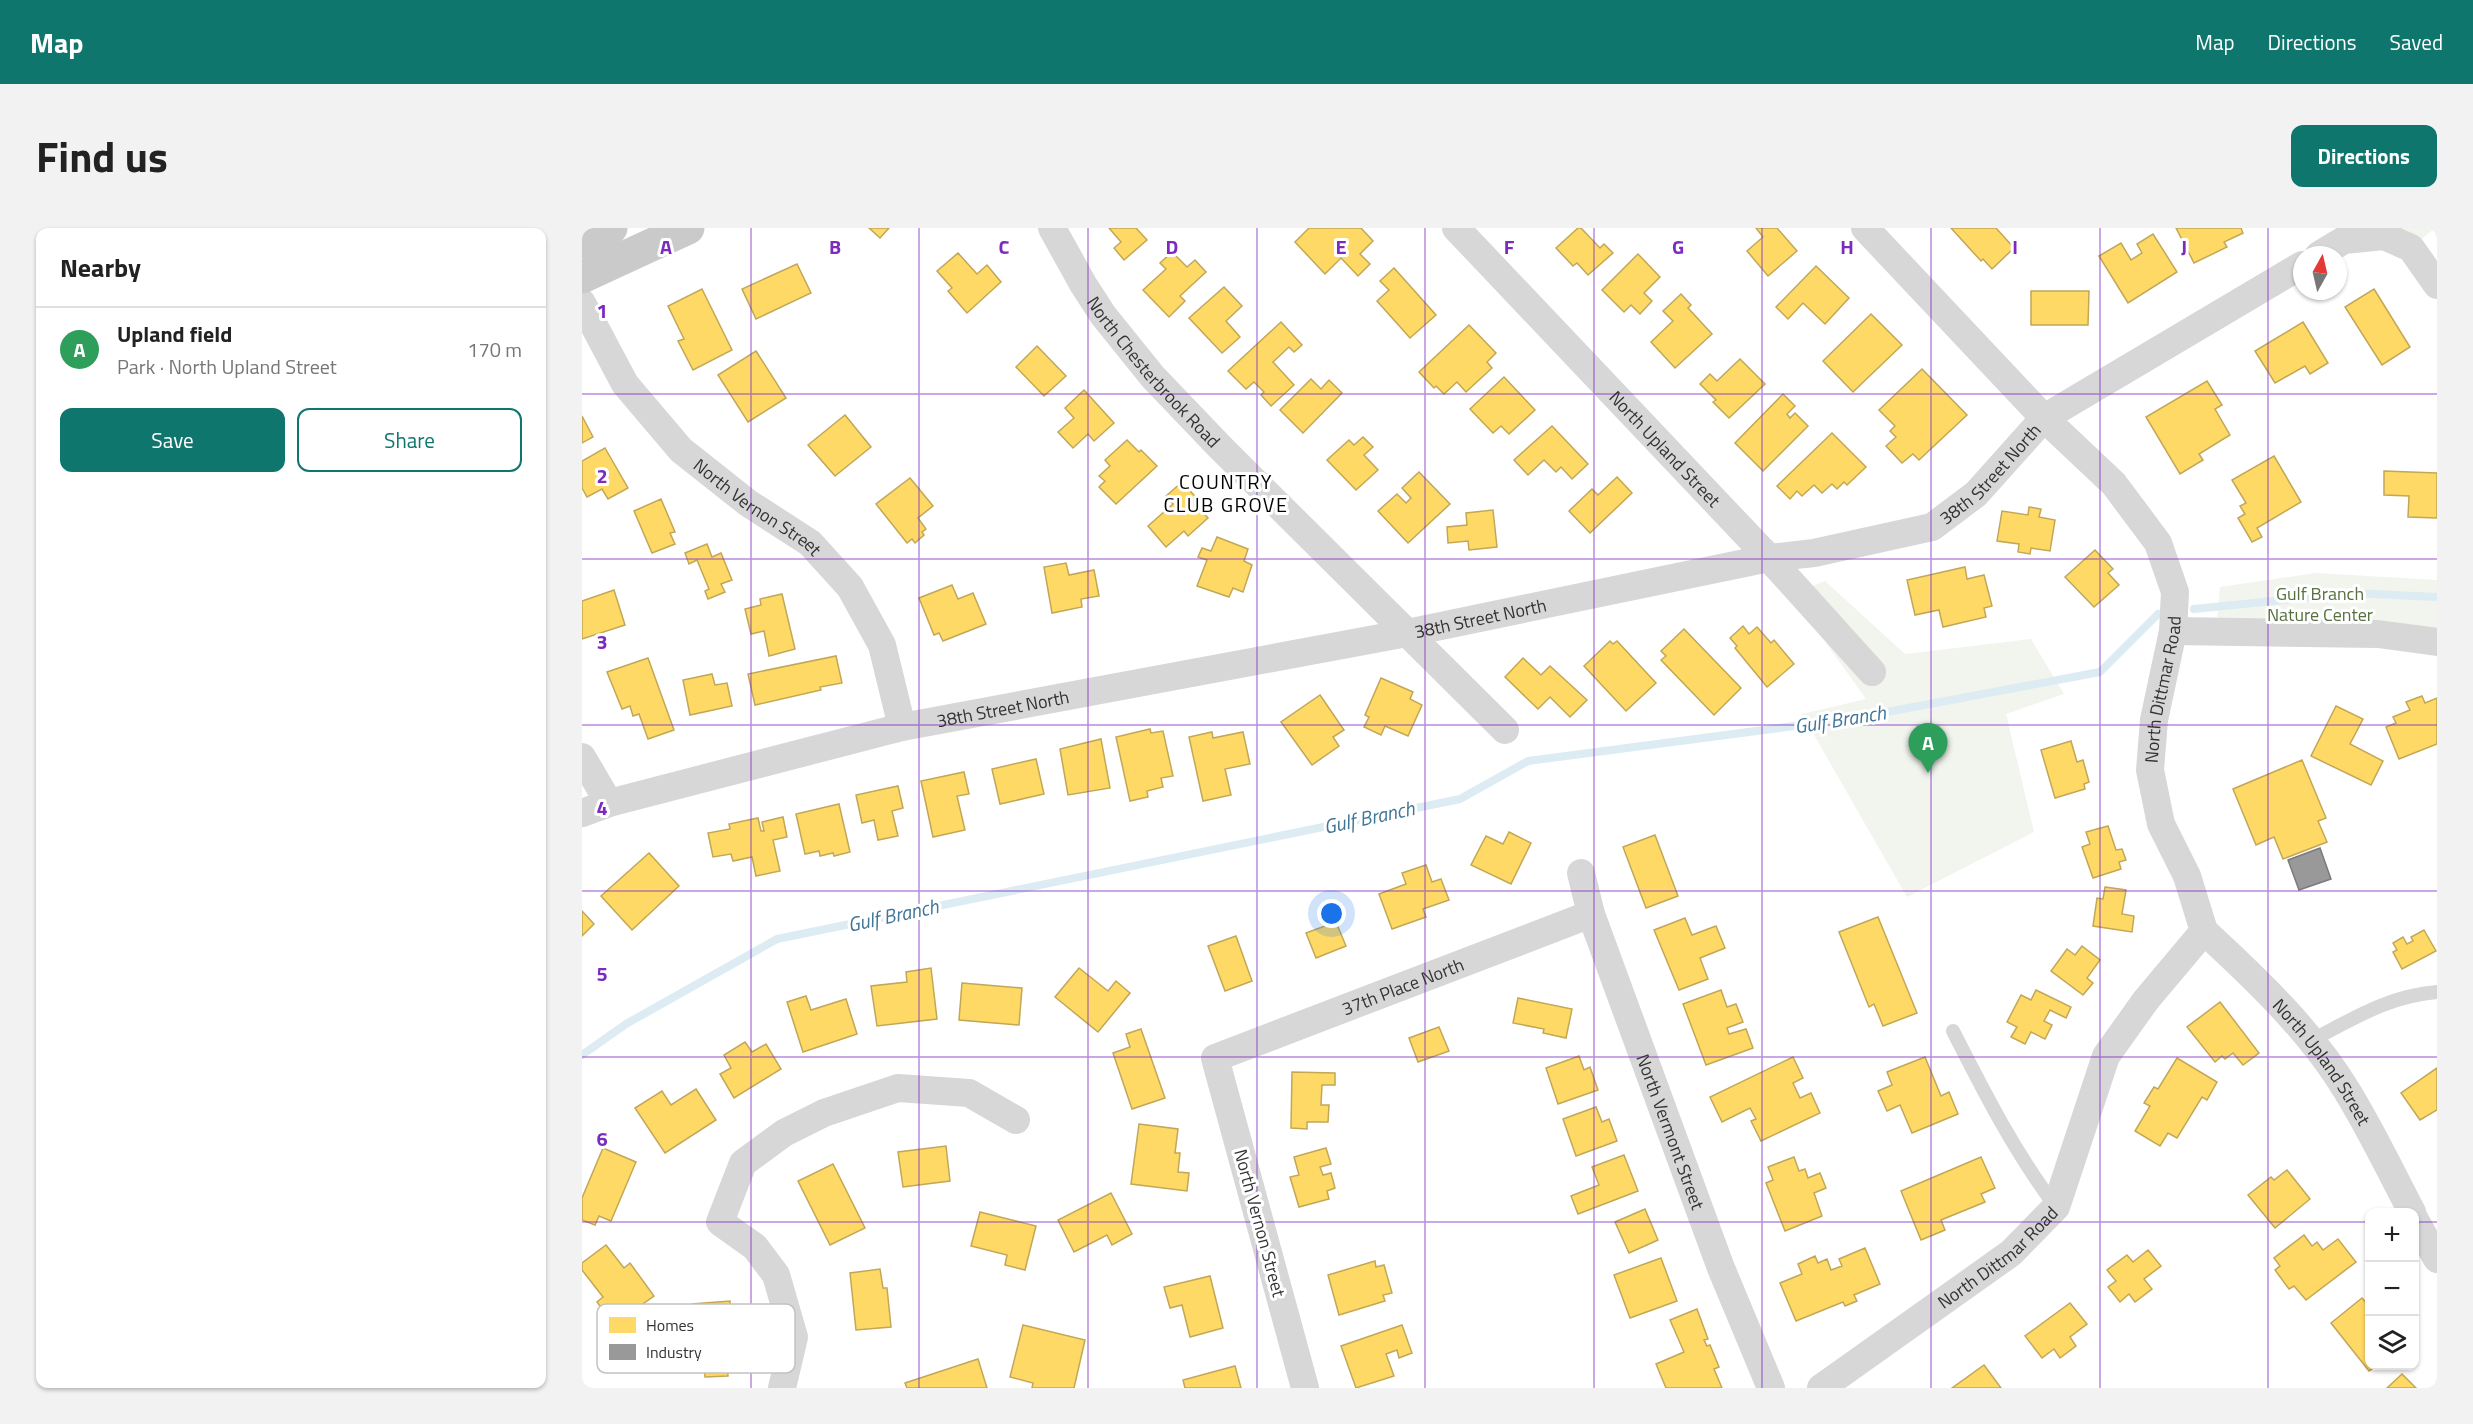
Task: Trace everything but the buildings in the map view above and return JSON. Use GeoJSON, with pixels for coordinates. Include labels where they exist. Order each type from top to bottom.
{"type":"FeatureCollection","features":[{"type":"Feature","properties":{"kind":"main road"},"geometry":{"type":"LineString","coordinates":[[582,242],[611,228]]}},
{"type":"Feature","properties":{"kind":"main road"},"geometry":{"type":"LineString","coordinates":[[582,277],[688,228]]}},
{"type":"Feature","properties":{"kind":"street","name":"North Chesterbrook Road"},"geometry":{"type":"LineString","coordinates":[[1052,228],[1103,315],[1153,377],[1505,730]]}},
{"type":"Feature","properties":{"kind":"street","name":"North Upland Street"},"geometry":{"type":"LineString","coordinates":[[1456,228],[1770,558],[1872,672]]}},
{"type":"Feature","properties":{"kind":"street","name":"North Dittmar Road"},"geometry":{"type":"LineString","coordinates":[[1821,1388],[2011,1253],[2056,1208],[2106,1056],[2145,1000],[2204,931],[2187,876],[2161,824],[2150,771],[2154,720],[2173,631],[2175,592],[2158,543],[2114,484],[2044,418],[1865,228]]}},
{"type":"Feature","properties":{"kind":"street"},"geometry":{"type":"LineString","coordinates":[[2334,246],[2344,240],[2384,236],[2411,248],[2437,285]]}},
{"type":"Feature","properties":{"kind":"street","name":"38th Street North"},"geometry":{"type":"LineString","coordinates":[[582,813],[609,803],[902,727],[1407,633],[1770,558],[1823,551],[1932,527],[1976,494],[2044,418],[2293,270]]}},
{"type":"Feature","properties":{"kind":"street","name":"North Vernon Street"},"geometry":{"type":"LineString","coordinates":[[582,303],[625,384],[681,450],[748,503],[810,543],[850,587],[882,645],[902,727]]}},
{"type":"Feature","properties":{"kind":"street"},"geometry":{"type":"LineString","coordinates":[[2173,631],[2378,634],[2437,642]]}},
{"type":"Feature","properties":{"kind":"street"},"geometry":{"type":"LineString","coordinates":[[582,756],[609,803]]}},
{"type":"Feature","properties":{"kind":"street","name":"North Vermont Street"},"geometry":{"type":"LineString","coordinates":[[1581,873],[1591,914],[1721,1268],[1771,1388]]}},
{"type":"Feature","properties":{"kind":"street","name":"37th Place North"},"geometry":{"type":"LineString","coordinates":[[1215,1058],[1591,914]]}},
{"type":"Feature","properties":{"kind":"street","name":"North Upland Street"},"geometry":{"type":"LineString","coordinates":[[2204,931],[2249,972],[2310,1041],[2347,1090],[2410,1208]]}},
{"type":"Feature","properties":{"kind":"street","name":"North Vernon Street"},"geometry":{"type":"LineString","coordinates":[[1215,1058],[1305,1388]]}},
{"type":"Feature","properties":{"kind":"street"},"geometry":{"type":"LineString","coordinates":[[784,1304],[776,1275],[755,1247],[720,1222],[743,1163],[784,1132],[825,1113],[898,1088],[969,1093],[1016,1120]]}},
{"type":"Feature","properties":{"kind":"street"},"geometry":{"type":"LineString","coordinates":[[2419,1225],[2437,1259]]}},
{"type":"Feature","properties":{"kind":"street"},"geometry":{"type":"LineString","coordinates":[[782,1388],[786,1373]]}},
{"type":"Feature","properties":{"kind":"lane"},"geometry":{"type":"LineString","coordinates":[[2310,1041],[2389,1001],[2411,994],[2437,992]]}},
{"type":"Feature","properties":{"kind":"lane"},"geometry":{"type":"LineString","coordinates":[[1953,1031],[2000,1121],[2034,1179],[2056,1208]]}},
{"type":"Feature","properties":{"kind":"green space"},"geometry":{"type":"Polygon","coordinates":[[[2379,228],[2435,228],[2411,248],[2379,228]]]}},
{"type":"Feature","properties":{"kind":"green space","name":"Gulf Branch Nature Center"},"geometry":{"type":"Polygon","coordinates":[[[2316,573],[2437,580],[2437,642],[2216,631],[2220,587],[2316,573]]]}},
{"type":"Feature","properties":{"kind":"green space"},"geometry":{"type":"Polygon","coordinates":[[[1825,581],[1905,654],[2031,639],[2064,694],[2006,714],[2034,832],[1907,897],[1802,714],[1866,699],[1791,594],[1825,581]]]}},
{"type":"Feature","properties":{"kind":"waterway","name":"Gulf Branch"},"geometry":{"type":"LineString","coordinates":[[2194,609],[2351,593],[2437,597]]}},
{"type":"Feature","properties":{"kind":"waterway","name":"Gulf Branch"},"geometry":{"type":"LineString","coordinates":[[582,1055],[626,1024],[777,939],[1460,799],[1528,761],[1855,718],[2100,672],[2158,614]]}},
{"type":"Feature","properties":{"kind":"place","name":"Upland field"},"geometry":{"type":"Point","coordinates":[1928,773]}},
{"type":"Feature","properties":{"kind":"district","name":"COUNTRY CLUB GROVE"},"geometry":{"type":"Point","coordinates":[1226,492]}}]}
